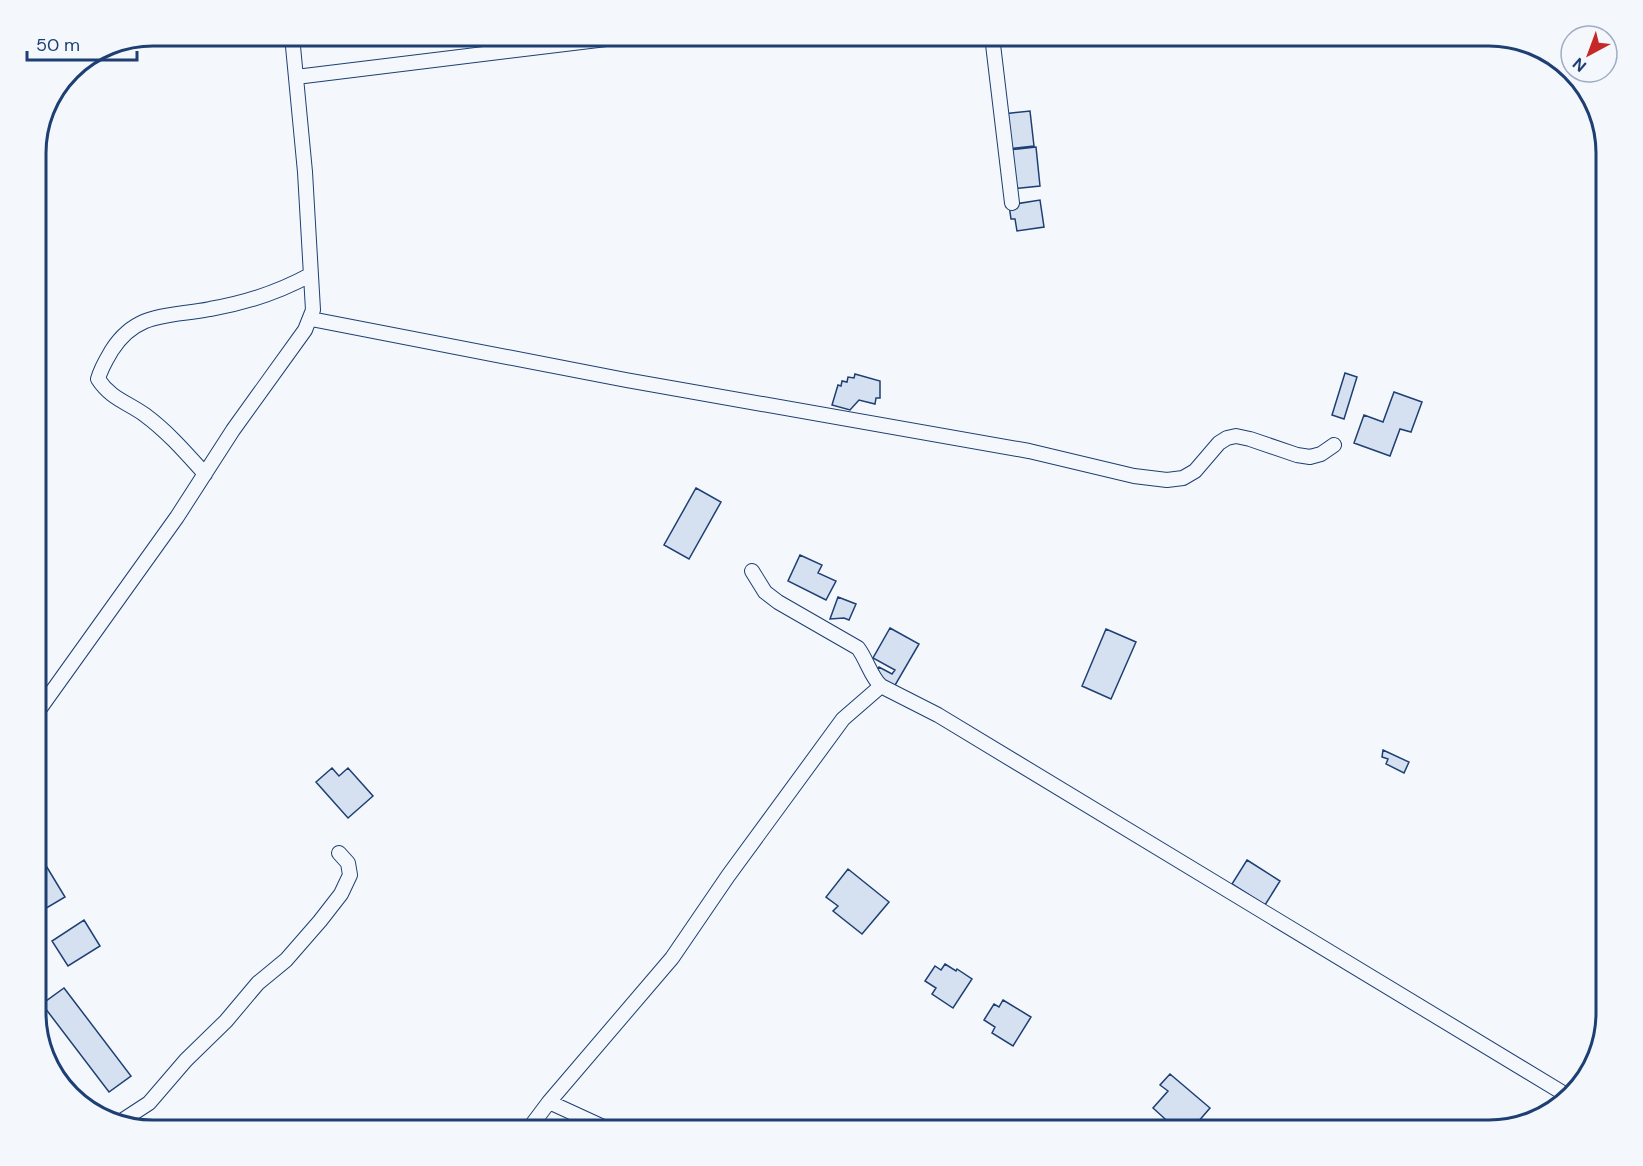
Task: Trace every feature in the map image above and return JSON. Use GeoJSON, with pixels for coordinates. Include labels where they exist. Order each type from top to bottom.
{"type":"FeatureCollection","features":[{"type":"Feature","properties":{"kind":"street"},"geometry":{"type":"LineString","coordinates":[[47,699],[177,517],[233,430],[311,319],[313,310],[305,172],[293,46]]}},
{"type":"Feature","properties":{"kind":"street"},"geometry":{"type":"LineString","coordinates":[[296,77],[549,46]]}},
{"type":"Feature","properties":{"kind":"street"},"geometry":{"type":"LineString","coordinates":[[993,46],[1012,203]]}},
{"type":"Feature","properties":{"kind":"street"},"geometry":{"type":"LineString","coordinates":[[205,474],[169,434],[143,414],[106,392],[98,379],[101,369],[121,337],[135,325],[153,317],[211,309],[265,295],[293,284],[310,274]]}},
{"type":"Feature","properties":{"kind":"street"},"geometry":{"type":"LineString","coordinates":[[311,319],[626,380],[1006,447],[1134,476],[1167,480],[1183,478],[1195,471],[1218,443],[1236,436],[1310,457],[1321,454],[1334,445]]}},
{"type":"Feature","properties":{"kind":"street"},"geometry":{"type":"LineString","coordinates":[[752,571],[765,592],[778,602],[858,648],[881,686],[938,715],[1561,1092]]}},
{"type":"Feature","properties":{"kind":"street"},"geometry":{"type":"LineString","coordinates":[[536,1120],[672,958],[728,876],[843,719],[881,686]]}},
{"type":"Feature","properties":{"kind":"street"},"geometry":{"type":"LineString","coordinates":[[127,1116],[149,1103],[186,1060],[226,1021],[258,982],[286,960],[320,921],[341,894],[350,875],[348,863],[339,853]]}},
{"type":"Feature","properties":{"kind":"street"},"geometry":{"type":"LineString","coordinates":[[549,1102],[588,1120]]}},
{"type":"Feature","properties":{"kind":"building"},"geometry":{"type":"Polygon","coordinates":[[[1030,111],[1034,146],[1007,149],[1003,114],[1030,111]]]}},
{"type":"Feature","properties":{"kind":"building"},"geometry":{"type":"Polygon","coordinates":[[[1036,147],[1040,186],[1012,189],[1008,150],[1036,147]]]}},
{"type":"Feature","properties":{"kind":"building"},"geometry":{"type":"Polygon","coordinates":[[[1040,200],[1044,227],[1017,231],[1015,219],[1011,219],[1009,205],[1040,200]]]}},
{"type":"Feature","properties":{"kind":"building"},"geometry":{"type":"Polygon","coordinates":[[[1345,373],[1357,377],[1344,419],[1332,415],[1345,373]]]}},
{"type":"Feature","properties":{"kind":"building"},"geometry":{"type":"Polygon","coordinates":[[[855,374],[880,381],[880,398],[876,398],[875,404],[859,400],[850,410],[832,405],[838,385],[841,386],[842,381],[847,382],[848,377],[854,378],[855,374]]]}},
{"type":"Feature","properties":{"kind":"building"},"geometry":{"type":"Polygon","coordinates":[[[1394,392],[1422,402],[1411,432],[1400,429],[1390,456],[1354,443],[1364,415],[1383,422],[1394,392]]]}},
{"type":"Feature","properties":{"kind":"building"},"geometry":{"type":"Polygon","coordinates":[[[696,488],[721,502],[689,559],[664,545],[696,488]]]}},
{"type":"Feature","properties":{"kind":"building"},"geometry":{"type":"Polygon","coordinates":[[[800,555],[822,565],[818,573],[836,581],[826,600],[788,581],[800,555]]]}},
{"type":"Feature","properties":{"kind":"building"},"geometry":{"type":"Polygon","coordinates":[[[838,597],[856,604],[849,620],[830,619],[838,597]]]}},
{"type":"Feature","properties":{"kind":"building"},"geometry":{"type":"Polygon","coordinates":[[[890,628],[919,644],[894,687],[874,676],[879,667],[892,674],[895,670],[873,658],[890,628]]]}},
{"type":"Feature","properties":{"kind":"building"},"geometry":{"type":"Polygon","coordinates":[[[1106,629],[1136,642],[1111,699],[1082,686],[1106,629]]]}},
{"type":"Feature","properties":{"kind":"building"},"geometry":{"type":"Polygon","coordinates":[[[1383,750],[1409,762],[1404,773],[1386,764],[1388,759],[1382,757],[1383,750]]]}},
{"type":"Feature","properties":{"kind":"building"},"geometry":{"type":"Polygon","coordinates":[[[332,768],[339,776],[348,768],[373,796],[348,818],[316,782],[332,768]]]}},
{"type":"Feature","properties":{"kind":"building"},"geometry":{"type":"Polygon","coordinates":[[[1247,860],[1280,881],[1265,905],[1232,884],[1247,860]]]}},
{"type":"Feature","properties":{"kind":"building"},"geometry":{"type":"Polygon","coordinates":[[[47,867],[65,897],[47,908],[47,867]]]}},
{"type":"Feature","properties":{"kind":"building"},"geometry":{"type":"Polygon","coordinates":[[[848,869],[889,902],[862,934],[833,911],[838,906],[826,897],[848,869]]]}},
{"type":"Feature","properties":{"kind":"building"},"geometry":{"type":"Polygon","coordinates":[[[84,920],[100,946],[68,966],[52,941],[84,920]]]}},
{"type":"Feature","properties":{"kind":"building"},"geometry":{"type":"Polygon","coordinates":[[[945,964],[972,979],[953,1008],[932,994],[936,988],[925,981],[935,966],[941,970],[945,964]]]}},
{"type":"Feature","properties":{"kind":"building"},"geometry":{"type":"Polygon","coordinates":[[[64,988],[131,1076],[109,1092],[47,1011],[47,1000],[64,988]]]}},
{"type":"Feature","properties":{"kind":"building"},"geometry":{"type":"Polygon","coordinates":[[[1003,1000],[1031,1017],[1013,1046],[992,1033],[995,1027],[984,1020],[994,1004],[999,1007],[1003,1000]]]}},
{"type":"Feature","properties":{"kind":"building"},"geometry":{"type":"Polygon","coordinates":[[[1170,1074],[1210,1108],[1200,1120],[1166,1120],[1153,1108],[1168,1091],[1160,1085],[1170,1074]]]}}]}
